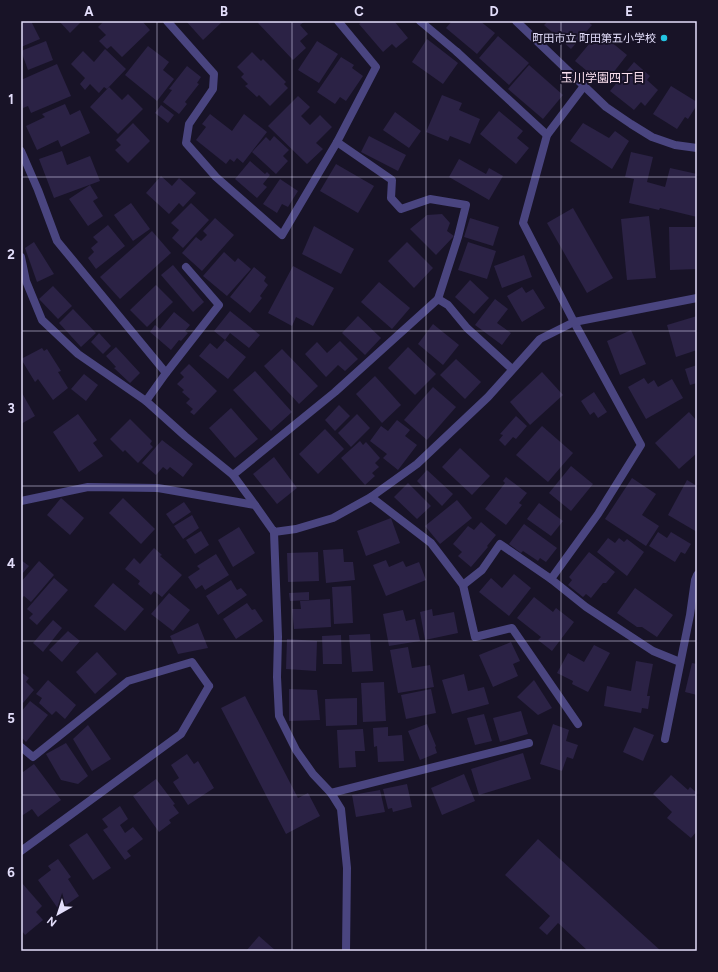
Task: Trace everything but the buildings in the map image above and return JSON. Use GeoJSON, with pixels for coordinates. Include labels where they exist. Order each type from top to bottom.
{"type":"FeatureCollection","features":[{"type":"Feature","properties":{"kind":"street"},"geometry":{"type":"LineString","coordinates":[[167,21],[214,74],[213,89],[189,124],[186,143],[216,177],[282,235],[337,142],[376,67],[338,21]]}},
{"type":"Feature","properties":{"kind":"street"},"geometry":{"type":"LineString","coordinates":[[420,21],[457,52],[547,135]]}},
{"type":"Feature","properties":{"kind":"street"},"geometry":{"type":"LineString","coordinates":[[516,21],[606,107],[652,137],[675,145],[697,148]]}},
{"type":"Feature","properties":{"kind":"street"},"geometry":{"type":"LineString","coordinates":[[550,579],[598,514],[641,445],[574,322],[523,223],[547,135],[584,86]]}},
{"type":"Feature","properties":{"kind":"street"},"geometry":{"type":"LineString","coordinates":[[232,475],[335,392],[438,299],[458,237],[466,205],[430,199],[401,209],[391,198],[392,180],[337,142]]}},
{"type":"Feature","properties":{"kind":"street"},"geometry":{"type":"LineString","coordinates":[[21,151],[38,190],[57,241],[166,373]]}},
{"type":"Feature","properties":{"kind":"street"},"geometry":{"type":"LineString","coordinates":[[21,258],[26,281],[42,320],[78,354],[146,401],[184,436],[232,475],[274,532],[278,637],[277,677],[280,716],[296,750],[313,774],[331,793],[341,808],[347,868],[346,951]]}},
{"type":"Feature","properties":{"kind":"street"},"geometry":{"type":"LineString","coordinates":[[146,401],[219,305],[186,267]]}},
{"type":"Feature","properties":{"kind":"street"},"geometry":{"type":"LineString","coordinates":[[274,532],[296,529],[333,518],[371,497],[417,464],[488,397],[540,339],[574,322],[697,298]]}},
{"type":"Feature","properties":{"kind":"street"},"geometry":{"type":"LineString","coordinates":[[438,299],[448,305],[466,328],[512,369]]}},
{"type":"Feature","properties":{"kind":"street"},"geometry":{"type":"LineString","coordinates":[[21,501],[88,487],[158,488],[255,505]]}},
{"type":"Feature","properties":{"kind":"street"},"geometry":{"type":"LineString","coordinates":[[371,497],[431,543],[463,584],[474,636],[512,628],[578,724]]}},
{"type":"Feature","properties":{"kind":"street"},"geometry":{"type":"LineString","coordinates":[[463,584],[482,570],[500,544],[586,606],[653,651],[680,662]]}},
{"type":"Feature","properties":{"kind":"street"},"geometry":{"type":"LineString","coordinates":[[665,738],[680,662],[694,617],[697,574]]}},
{"type":"Feature","properties":{"kind":"street"},"geometry":{"type":"LineString","coordinates":[[21,747],[33,757],[128,681],[192,662],[209,686],[181,734],[21,851]]}},
{"type":"Feature","properties":{"kind":"street"},"geometry":{"type":"LineString","coordinates":[[331,793],[529,743]]}},
{"type":"Feature","properties":{"kind":"place","name":"町田市立 町田第五小学校"},"geometry":{"type":"Point","coordinates":[664,38]}},
{"type":"Feature","properties":{"kind":"district","name":"玉川学園四丁目"},"geometry":{"type":"Point","coordinates":[603,78]}}]}
